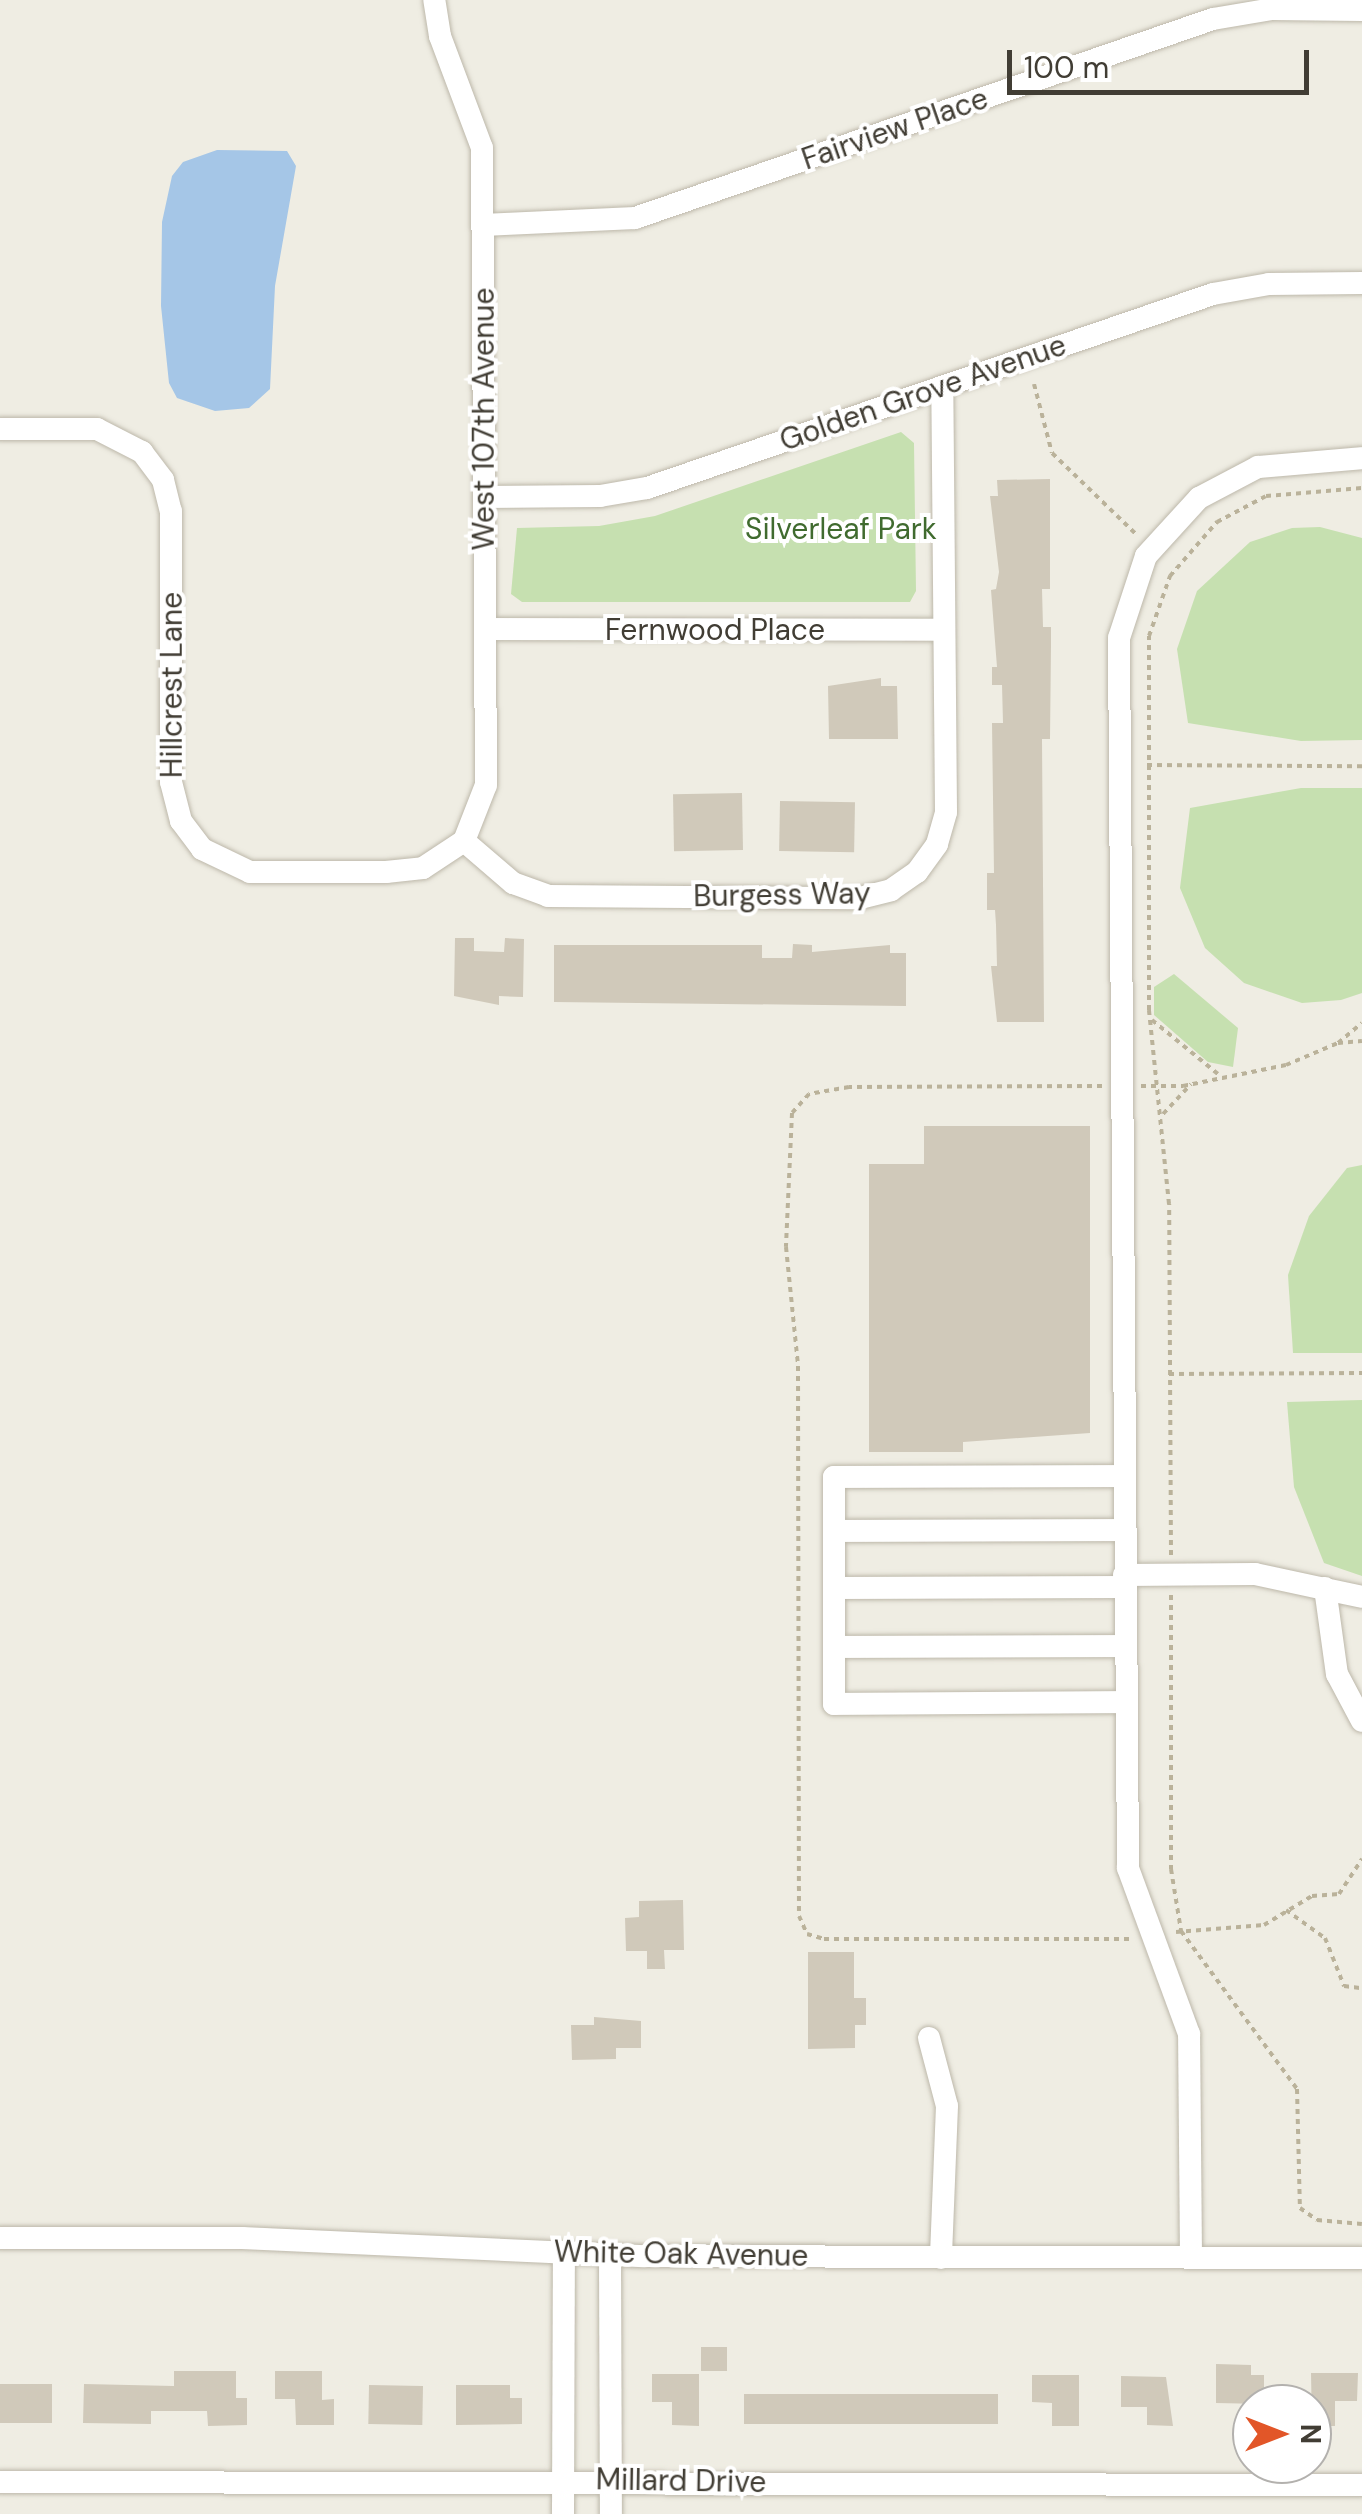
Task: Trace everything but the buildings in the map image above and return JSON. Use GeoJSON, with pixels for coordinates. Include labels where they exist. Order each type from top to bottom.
{"type":"FeatureCollection","features":[{"type":"Feature","properties":{"kind":"street","name":"West 107th Avenue"},"geometry":{"type":"LineString","coordinates":[[434,0],[440,36],[480,135],[484,225],[486,785],[464,841]]}},
{"type":"Feature","properties":{"kind":"street","name":"Fairview Place"},"geometry":{"type":"LineString","coordinates":[[484,225],[635,218],[1212,20],[1257,10],[1362,10]]}},
{"type":"Feature","properties":{"kind":"street","name":"Golden Grove Avenue"},"geometry":{"type":"LineString","coordinates":[[484,497],[600,496],[647,488],[1232,289],[1362,283]]}},
{"type":"Feature","properties":{"kind":"street","name":"Burgess Way"},"geometry":{"type":"LineString","coordinates":[[464,841],[513,882],[548,896],[860,898],[891,890],[929,860],[944,826],[942,386]]}},
{"type":"Feature","properties":{"kind":"street","name":"Hillcrest Lane"},"geometry":{"type":"LineString","coordinates":[[0,429],[98,429],[142,452],[163,480],[171,511],[171,782],[181,821],[202,849],[250,872],[386,872],[423,868],[464,841]]}},
{"type":"Feature","properties":{"kind":"street"},"geometry":{"type":"LineString","coordinates":[[1191,2257],[1192,2053],[1180,2000],[1138,1910],[1128,1868],[1118,638],[1131,589],[1151,549],[1183,511],[1239,474],[1282,461],[1362,458]]}},
{"type":"Feature","properties":{"kind":"street","name":"Fernwood Place"},"geometry":{"type":"LineString","coordinates":[[486,629],[944,630]]}},
{"type":"Feature","properties":{"kind":"street"},"geometry":{"type":"LineString","coordinates":[[1124,1476],[834,1478],[834,1704],[1124,1702]]}},
{"type":"Feature","properties":{"kind":"street"},"geometry":{"type":"LineString","coordinates":[[834,1531],[1124,1530]]}},
{"type":"Feature","properties":{"kind":"street"},"geometry":{"type":"LineString","coordinates":[[834,1588],[1255,1574],[1362,1597]]}},
{"type":"Feature","properties":{"kind":"street"},"geometry":{"type":"LineString","coordinates":[[1326,1588],[1337,1674],[1362,1721]]}},
{"type":"Feature","properties":{"kind":"street"},"geometry":{"type":"LineString","coordinates":[[835,1646],[1124,1646]]}},
{"type":"Feature","properties":{"kind":"street"},"geometry":{"type":"LineString","coordinates":[[929,2038],[947,2106],[942,2258]]}},
{"type":"Feature","properties":{"kind":"street","name":"White Oak Avenue"},"geometry":{"type":"LineString","coordinates":[[0,2238],[242,2238],[610,2254],[1362,2258]]}},
{"type":"Feature","properties":{"kind":"street"},"geometry":{"type":"LineString","coordinates":[[563,2514],[564,2252]]}},
{"type":"Feature","properties":{"kind":"street"},"geometry":{"type":"LineString","coordinates":[[610,2254],[610,2514]]}},
{"type":"Feature","properties":{"kind":"street","name":"Millard Drive"},"geometry":{"type":"LineString","coordinates":[[0,2482],[1362,2484]]}},
{"type":"Feature","properties":{"kind":"path"},"geometry":{"type":"LineString","coordinates":[[1034,384],[1052,453],[1151,549]]}},
{"type":"Feature","properties":{"kind":"path"},"geometry":{"type":"LineString","coordinates":[[1362,488],[1266,496],[1217,522],[1186,551],[1152,621],[1148,765],[1154,1086],[1164,1114],[1171,1851],[1180,1931],[1297,2089],[1300,2208],[1316,2220],[1362,2224]]}},
{"type":"Feature","properties":{"kind":"path"},"geometry":{"type":"LineString","coordinates":[[1118,765],[1362,766]]}},
{"type":"Feature","properties":{"kind":"path"},"geometry":{"type":"LineString","coordinates":[[1151,1019],[1218,1074]]}},
{"type":"Feature","properties":{"kind":"path"},"geometry":{"type":"LineString","coordinates":[[1154,1086],[1191,1084],[1218,1074],[1286,1065],[1338,1043],[1362,1023]]}},
{"type":"Feature","properties":{"kind":"path"},"geometry":{"type":"LineString","coordinates":[[1338,1043],[1362,1042]]}},
{"type":"Feature","properties":{"kind":"path"},"geometry":{"type":"LineString","coordinates":[[1164,1114],[1191,1084]]}},
{"type":"Feature","properties":{"kind":"path"},"geometry":{"type":"LineString","coordinates":[[1169,1374],[1362,1373]]}},
{"type":"Feature","properties":{"kind":"path"},"geometry":{"type":"LineString","coordinates":[[1180,1931],[1255,1927],[1318,1894],[1339,1894],[1362,1859]]}},
{"type":"Feature","properties":{"kind":"path"},"geometry":{"type":"LineString","coordinates":[[1286,1910],[1325,1938],[1344,1986],[1360,1988]]}},
{"type":"Feature","properties":{"kind":"green space","name":"Silverleaf Park"},"geometry":{"type":"Polygon","coordinates":[[[901,432],[914,443],[916,591],[910,602],[522,602],[511,594],[517,528],[599,526],[655,516],[901,432]]]}},
{"type":"Feature","properties":{"kind":"green space"},"geometry":{"type":"Polygon","coordinates":[[[1320,527],[1362,538],[1362,740],[1301,741],[1188,723],[1177,649],[1197,591],[1250,542],[1292,528],[1320,527]]]}},
{"type":"Feature","properties":{"kind":"green space"},"geometry":{"type":"Polygon","coordinates":[[[1301,788],[1362,788],[1362,993],[1341,1000],[1302,1003],[1244,983],[1205,948],[1180,888],[1190,808],[1301,788]]]}},
{"type":"Feature","properties":{"kind":"green space"},"geometry":{"type":"Polygon","coordinates":[[[1174,974],[1238,1028],[1233,1067],[1208,1062],[1154,1015],[1154,987],[1174,974]]]}},
{"type":"Feature","properties":{"kind":"green space"},"geometry":{"type":"Polygon","coordinates":[[[1362,1165],[1362,1353],[1293,1353],[1288,1275],[1309,1216],[1347,1168],[1362,1165]]]}},
{"type":"Feature","properties":{"kind":"green space"},"geometry":{"type":"Polygon","coordinates":[[[1362,1400],[1362,1576],[1324,1563],[1294,1487],[1287,1402],[1362,1400]]]}},
{"type":"Feature","properties":{"kind":"water"},"geometry":{"type":"Polygon","coordinates":[[[217,150],[287,151],[296,166],[275,286],[270,389],[249,408],[215,411],[177,398],[169,383],[161,306],[162,222],[172,176],[183,162],[217,150]]]}}]}
